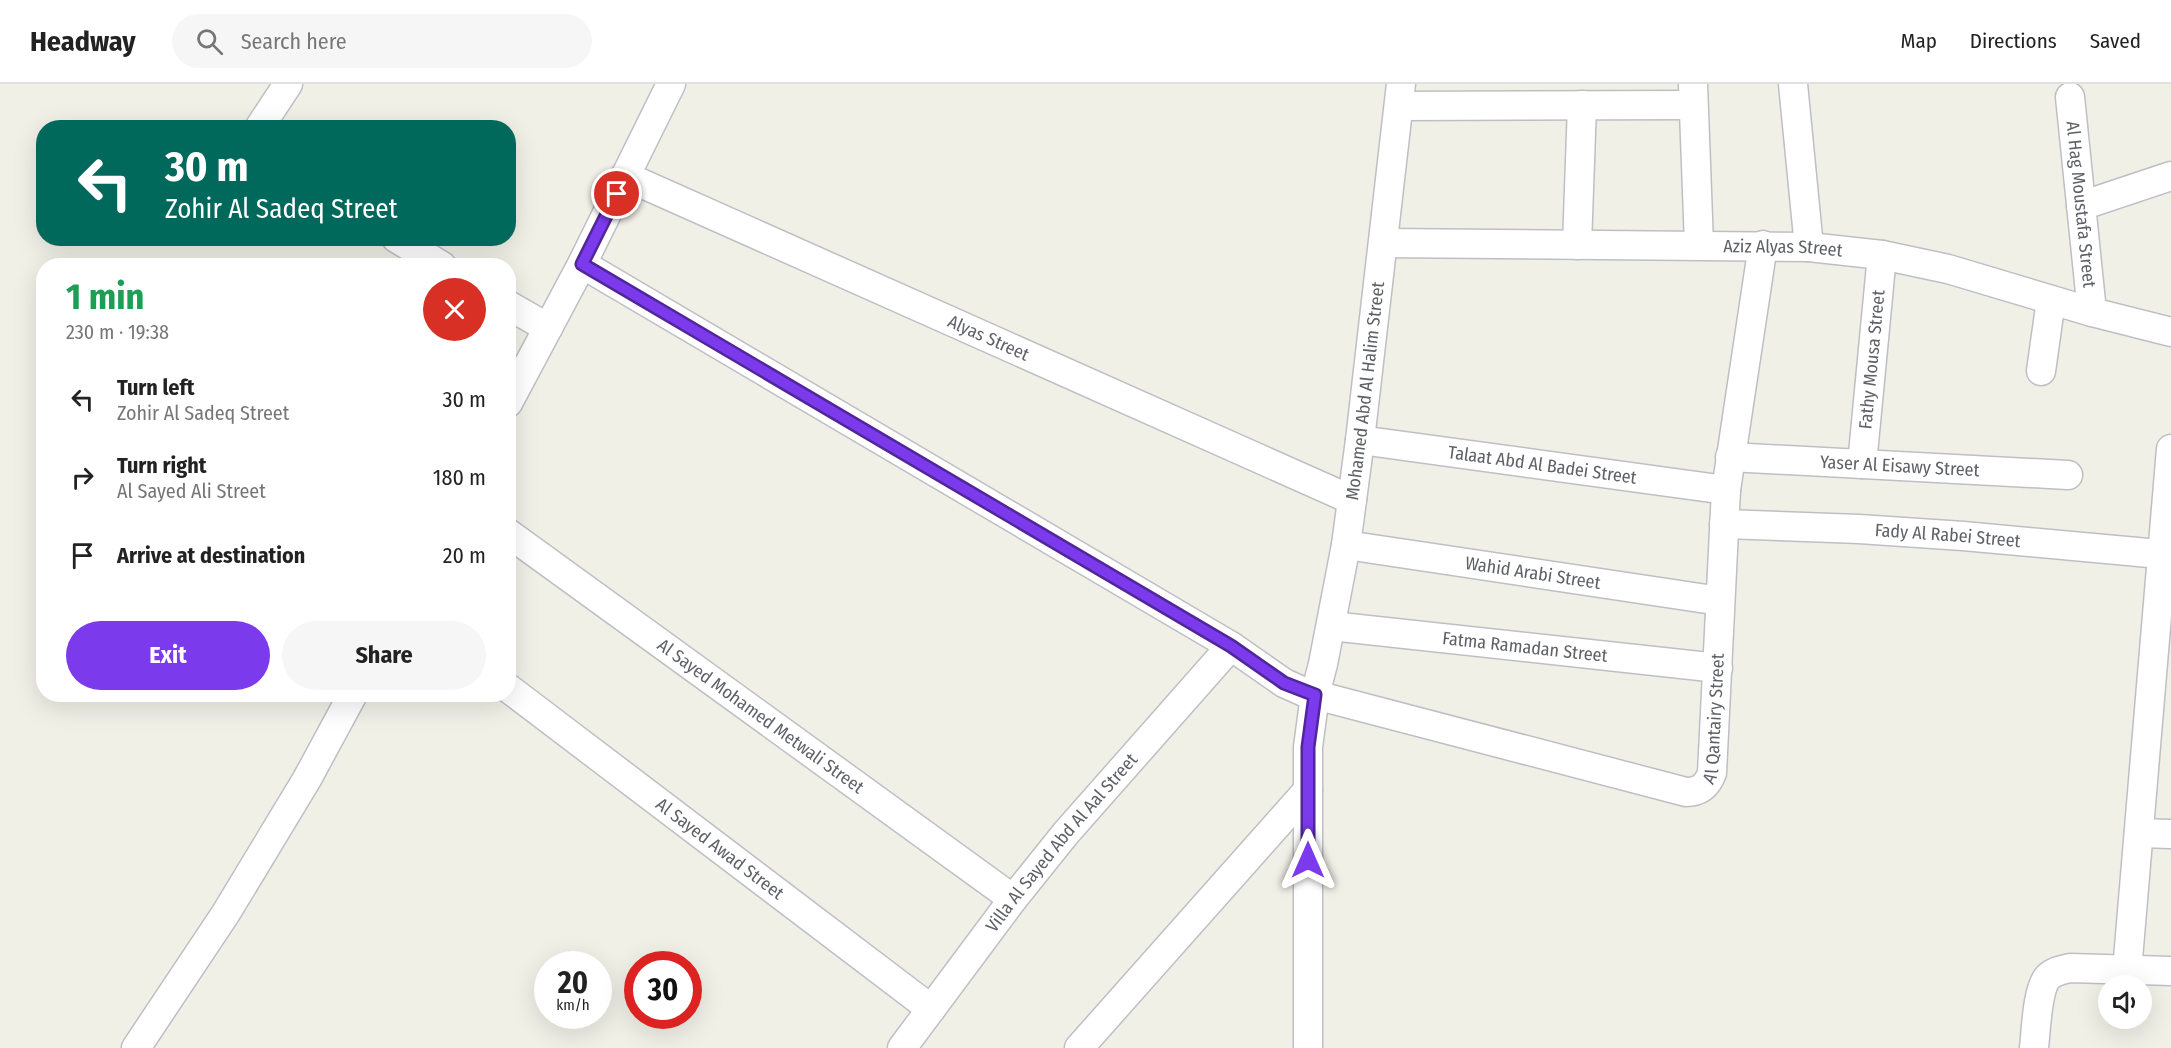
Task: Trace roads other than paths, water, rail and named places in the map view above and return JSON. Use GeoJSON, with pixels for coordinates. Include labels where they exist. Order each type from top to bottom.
{"type":"FeatureCollection","features":[{"type":"Feature","properties":{"kind":"street"},"geometry":{"type":"LineString","coordinates":[[264,120],[288,84]]}},
{"type":"Feature","properties":{"kind":"street"},"geometry":{"type":"LineString","coordinates":[[516,388],[582,264],[671,84]]}},
{"type":"Feature","properties":{"kind":"street"},"geometry":{"type":"LineString","coordinates":[[1793,84],[1809,247]]}},
{"type":"Feature","properties":{"kind":"street"},"geometry":{"type":"LineString","coordinates":[[1400,95],[1582,105],[1693,94],[1699,245]]}},
{"type":"Feature","properties":{"kind":"street","name":"Mohamed Abd Al Halim Street"},"geometry":{"type":"LineString","coordinates":[[1308,1048],[1308,747],[1315,695],[1346,545],[1400,95]]}},
{"type":"Feature","properties":{"kind":"street","name":"Al Hag Moustafa Street"},"geometry":{"type":"LineString","coordinates":[[2070,97],[2092,312]]}},
{"type":"Feature","properties":{"kind":"street"},"geometry":{"type":"LineString","coordinates":[[1577,245],[1582,105]]}},
{"type":"Feature","properties":{"kind":"street","name":"Alyas Street"},"geometry":{"type":"LineString","coordinates":[[625,176],[1352,501]]}},
{"type":"Feature","properties":{"kind":"street"},"geometry":{"type":"LineString","coordinates":[[2081,206],[2171,176]]}},
{"type":"Feature","properties":{"kind":"street","name":"Aziz Alyas Street"},"geometry":{"type":"LineString","coordinates":[[1384,243],[1763,245],[1809,247],[1882,255],[1948,268],[2092,312],[2171,332]]}},
{"type":"Feature","properties":{"kind":"street","name":"Al Qantairy Street"},"geometry":{"type":"LineString","coordinates":[[1315,695],[1686,792],[1695,792],[1709,782],[1712,773],[1726,490],[1763,245]]}},
{"type":"Feature","properties":{"kind":"street"},"geometry":{"type":"LineString","coordinates":[[409,246],[429,258]]}},
{"type":"Feature","properties":{"kind":"street","name":"Fathy Mousa Street"},"geometry":{"type":"LineString","coordinates":[[1862,464],[1882,255]]}},
{"type":"Feature","properties":{"kind":"street"},"geometry":{"type":"LineString","coordinates":[[582,264],[1231,646],[1284,683],[1315,695]]}},
{"type":"Feature","properties":{"kind":"street"},"geometry":{"type":"LineString","coordinates":[[2040,371],[2051,300]]}},
{"type":"Feature","properties":{"kind":"street"},"geometry":{"type":"LineString","coordinates":[[516,310],[548,328]]}},
{"type":"Feature","properties":{"kind":"street","name":"Talaat Abd Al Badei Street"},"geometry":{"type":"LineString","coordinates":[[1360,440],[1726,490]]}},
{"type":"Feature","properties":{"kind":"street"},"geometry":{"type":"LineString","coordinates":[[2127,970],[2167,554],[2171,449]]}},
{"type":"Feature","properties":{"kind":"street","name":"Yaser Al Eisawy Street"},"geometry":{"type":"LineString","coordinates":[[1730,457],[2068,475]]}},
{"type":"Feature","properties":{"kind":"street","name":"Fady Al Rabei Street"},"geometry":{"type":"LineString","coordinates":[[1724,524],[1963,536],[2167,554]]}},
{"type":"Feature","properties":{"kind":"street","name":"Al Sayed Mohamed Metwali Street"},"geometry":{"type":"LineString","coordinates":[[516,539],[1013,899]]}},
{"type":"Feature","properties":{"kind":"street","name":"Wahid Arabi Street"},"geometry":{"type":"LineString","coordinates":[[1346,545],[1720,601]]}},
{"type":"Feature","properties":{"kind":"street","name":"Fatma Ramadan Street"},"geometry":{"type":"LineString","coordinates":[[1331,626],[1718,668]]}},
{"type":"Feature","properties":{"kind":"street","name":"Villa Al Sayed Abd Al Aal Street"},"geometry":{"type":"LineString","coordinates":[[902,1048],[1013,899],[1066,833],[1231,646]]}},
{"type":"Feature","properties":{"kind":"street","name":"Al Sayed Awad Street"},"geometry":{"type":"LineString","coordinates":[[516,694],[932,1009]]}},
{"type":"Feature","properties":{"kind":"street"},"geometry":{"type":"LineString","coordinates":[[136,1048],[232,903],[307,779],[349,702]]}},
{"type":"Feature","properties":{"kind":"street"},"geometry":{"type":"LineString","coordinates":[[1079,1048],[1308,790]]}},
{"type":"Feature","properties":{"kind":"street"},"geometry":{"type":"LineString","coordinates":[[2139,833],[2171,834]]}},
{"type":"Feature","properties":{"kind":"street"},"geometry":{"type":"LineString","coordinates":[[2034,1048],[2042,987],[2048,977],[2058,970],[2070,968],[2171,972]]}}]}
